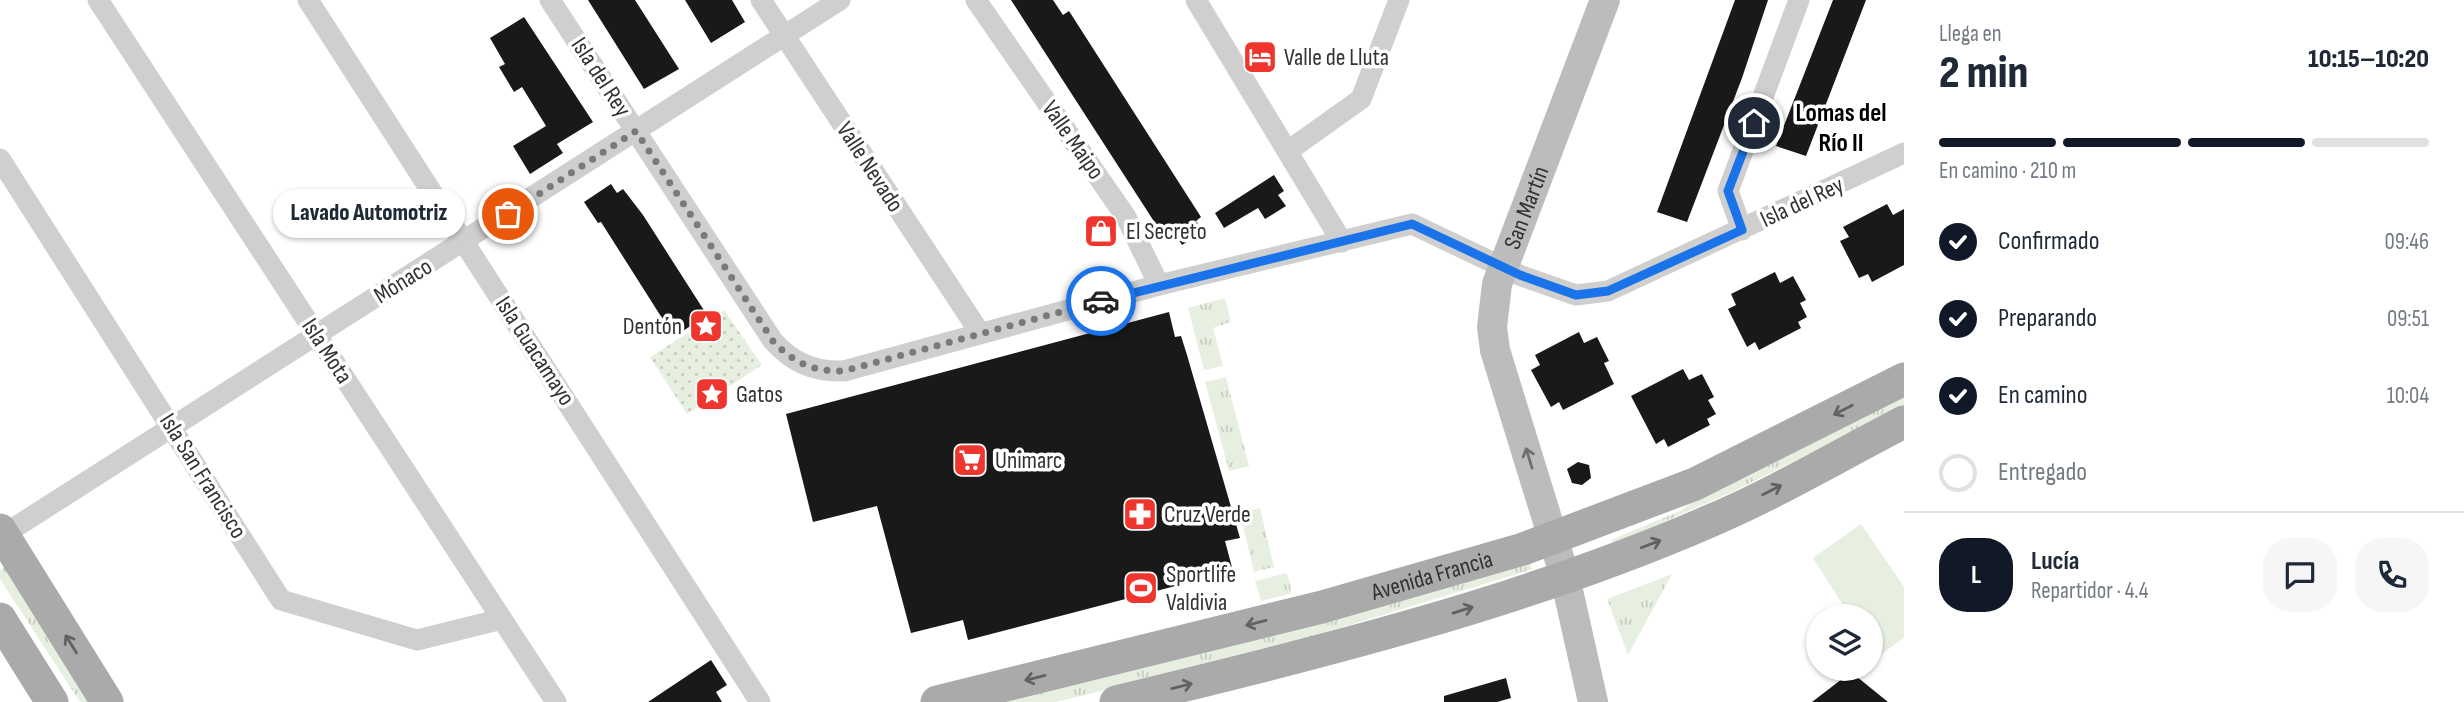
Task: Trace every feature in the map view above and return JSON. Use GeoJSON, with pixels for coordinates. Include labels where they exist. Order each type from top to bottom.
{"type":"FeatureCollection","features":[{"type":"Feature","properties":{"kind":"main road","name":"Avenida Francia"},"geometry":{"type":"LineString","coordinates":[[937,702],[1322,607],[1554,538],[1695,484],[1904,379]]}},
{"type":"Feature","properties":{"kind":"main road","name":"Avenida Francia"},"geometry":{"type":"LineString","coordinates":[[1116,702],[1344,646],[1565,577],[1711,521],[1904,422]]}},
{"type":"Feature","properties":{"kind":"main road"},"geometry":{"type":"LineString","coordinates":[[1,534],[107,702]]}},
{"type":"Feature","properties":{"kind":"main road"},"geometry":{"type":"LineString","coordinates":[[0,619],[51,702]]}},
{"type":"Feature","properties":{"kind":"street","name":"Isla Mota"},"geometry":{"type":"LineString","coordinates":[[98,0],[556,702]]}},
{"type":"Feature","properties":{"kind":"street","name":"Isla Guacamayo"},"geometry":{"type":"LineString","coordinates":[[308,0],[760,702]]}},
{"type":"Feature","properties":{"kind":"street","name":"Isla del Rey"},"geometry":{"type":"LineString","coordinates":[[551,0],[773,341],[791,358],[815,369],[844,371],[1159,285],[1412,224],[1576,295],[1608,291],[1904,153]]}},
{"type":"Feature","properties":{"kind":"street","name":"Valle Nevado"},"geometry":{"type":"LineString","coordinates":[[761,0],[980,333]]}},
{"type":"Feature","properties":{"kind":"street","name":"Mónaco"},"geometry":{"type":"LineString","coordinates":[[1,534],[173,428],[840,0]]}},
{"type":"Feature","properties":{"kind":"street","name":"Valle Maipo"},"geometry":{"type":"LineString","coordinates":[[976,0],[1126,217],[1159,285]]}},
{"type":"Feature","properties":{"kind":"street"},"geometry":{"type":"LineString","coordinates":[[1196,0],[1342,242]]}},
{"type":"Feature","properties":{"kind":"street"},"geometry":{"type":"LineString","coordinates":[[1288,151],[1361,99],[1399,0]]}},
{"type":"Feature","properties":{"kind":"street","name":"San Martín"},"geometry":{"type":"LineString","coordinates":[[1593,702],[1565,577],[1495,350],[1493,304],[1504,266],[1605,0]]}},
{"type":"Feature","properties":{"kind":"street"},"geometry":{"type":"LineString","coordinates":[[1742,230],[1728,191],[1799,0]]}},
{"type":"Feature","properties":{"kind":"street","name":"Isla San Francisco"},"geometry":{"type":"LineString","coordinates":[[0,159],[281,600],[417,640],[502,619]]}},
{"type":"Feature","properties":{"kind":"green space"},"geometry":{"type":"Polygon","coordinates":[[[1225,298],[1231,322],[1213,328],[1223,366],[1204,370],[1188,308],[1225,298]]]}},
{"type":"Feature","properties":{"kind":"green space"},"geometry":{"type":"Polygon","coordinates":[[[724,310],[762,365],[687,414],[650,357],[724,310]]]}},
{"type":"Feature","properties":{"kind":"green space"},"geometry":{"type":"Polygon","coordinates":[[[1226,377],[1249,466],[1229,471],[1205,382],[1226,377]]]}},
{"type":"Feature","properties":{"kind":"green space"},"geometry":{"type":"Polygon","coordinates":[[[1904,393],[1904,407],[1732,492],[1614,544],[1611,540],[1682,510],[1705,490],[1904,393]]]}},
{"type":"Feature","properties":{"kind":"green space"},"geometry":{"type":"Polygon","coordinates":[[[1260,508],[1274,567],[1254,572],[1240,513],[1260,508]]]}},
{"type":"Feature","properties":{"kind":"green space"},"geometry":{"type":"Polygon","coordinates":[[[1861,524],[1904,587],[1904,638],[1883,653],[1883,604],[1842,604],[1813,558],[1861,524]]]}},
{"type":"Feature","properties":{"kind":"green space"},"geometry":{"type":"Polygon","coordinates":[[[1526,559],[1533,569],[1264,651],[1056,702],[998,702],[1526,559]]]}},
{"type":"Feature","properties":{"kind":"green space"},"geometry":{"type":"Polygon","coordinates":[[[9,565],[95,702],[80,702],[0,579],[0,570],[9,565]]]}},
{"type":"Feature","properties":{"kind":"green space"},"geometry":{"type":"Polygon","coordinates":[[[1287,573],[1292,593],[1261,601],[1255,581],[1287,573]]]}},
{"type":"Feature","properties":{"kind":"green space"},"geometry":{"type":"Polygon","coordinates":[[[1672,574],[1628,655],[1607,599],[1672,574]]]}},
{"type":"Feature","properties":{"kind":"building"},"geometry":{"type":"Polygon","coordinates":[[[588,0],[635,0],[679,69],[644,89],[588,0]]]}},
{"type":"Feature","properties":{"kind":"building"},"geometry":{"type":"Polygon","coordinates":[[[685,0],[732,0],[745,22],[711,43],[685,0]]]}},
{"type":"Feature","properties":{"kind":"building"},"geometry":{"type":"Polygon","coordinates":[[[1011,0],[1053,0],[1063,15],[1069,11],[1201,217],[1196,221],[1203,232],[1182,245],[1175,234],[1166,240],[1011,0]]]}},
{"type":"Feature","properties":{"kind":"building"},"geometry":{"type":"Polygon","coordinates":[[[1735,0],[1768,0],[1742,78],[1687,222],[1657,212],[1735,0]]]}},
{"type":"Feature","properties":{"kind":"building"},"geometry":{"type":"Polygon","coordinates":[[[1833,0],[1866,0],[1806,156],[1776,146],[1833,0]]]}},
{"type":"Feature","properties":{"kind":"building"},"geometry":{"type":"Polygon","coordinates":[[[524,17],[593,122],[557,144],[563,153],[530,174],[513,146],[546,126],[522,87],[514,92],[499,67],[505,64],[490,38],[524,17]]]}},
{"type":"Feature","properties":{"kind":"building"},"geometry":{"type":"Polygon","coordinates":[[[1274,175],[1284,191],[1278,195],[1286,206],[1265,219],[1258,208],[1224,228],[1215,213],[1274,175]]]}},
{"type":"Feature","properties":{"kind":"building"},"geometry":{"type":"Polygon","coordinates":[[[611,184],[617,193],[623,189],[643,215],[707,315],[674,337],[601,222],[598,223],[584,202],[611,184]]]}},
{"type":"Feature","properties":{"kind":"building"},"geometry":{"type":"Polygon","coordinates":[[[1887,204],[1893,215],[1904,209],[1904,265],[1872,282],[1868,274],[1859,278],[1840,241],[1849,237],[1843,227],[1887,204]]]}},
{"type":"Feature","properties":{"kind":"building"},"geometry":{"type":"Polygon","coordinates":[[[1775,272],[1780,283],[1793,276],[1806,300],[1800,303],[1807,317],[1798,322],[1801,328],[1759,350],[1755,342],[1747,347],[1728,309],[1736,305],[1731,294],[1775,272]]]}},
{"type":"Feature","properties":{"kind":"building","name":"Unimarc"},"geometry":{"type":"Polygon","coordinates":[[[1169,312],[1175,337],[1181,336],[1187,355],[1240,538],[1225,541],[1233,571],[968,640],[963,620],[911,633],[877,506],[813,522],[786,414],[1169,312]]]}},
{"type":"Feature","properties":{"kind":"building"},"geometry":{"type":"Polygon","coordinates":[[[1579,332],[1584,343],[1597,337],[1609,361],[1604,363],[1614,384],[1563,410],[1559,402],[1551,407],[1531,370],[1540,365],[1535,355],[1579,332]]]}},
{"type":"Feature","properties":{"kind":"building"},"geometry":{"type":"Polygon","coordinates":[[[1683,369],[1689,380],[1702,374],[1714,397],[1708,400],[1716,414],[1707,419],[1710,425],[1668,447],[1664,439],[1656,444],[1631,396],[1683,369]]]}},
{"type":"Feature","properties":{"kind":"building"},"geometry":{"type":"Polygon","coordinates":[[[1578,462],[1589,465],[1591,478],[1582,485],[1572,483],[1567,469],[1578,462]]]}},
{"type":"Feature","properties":{"kind":"building"},"geometry":{"type":"Polygon","coordinates":[[[711,660],[727,685],[716,692],[722,702],[648,702],[711,660]]]}},
{"type":"Feature","properties":{"kind":"building"},"geometry":{"type":"Polygon","coordinates":[[[1506,678],[1511,698],[1497,702],[1444,702],[1444,696],[1506,678]]]}},
{"type":"Feature","properties":{"kind":"building"},"geometry":{"type":"Polygon","coordinates":[[[1839,681],[1862,681],[1888,702],[1812,702],[1839,681]]]}},
{"type":"Feature","properties":{"kind":"way so far"},"geometry":{"type":"LineString","coordinates":[[508,214],[636,131],[773,341],[801,364],[829,372],[844,371],[1101,301]]}},
{"type":"Feature","properties":{"kind":"place","name":"Valle de Lluta"},"geometry":{"type":"Point","coordinates":[1260,57]}},
{"type":"Feature","properties":{"kind":"place","name":"Lavado Automotriz"},"geometry":{"type":"Point","coordinates":[508,214]}},
{"type":"Feature","properties":{"kind":"place","name":"El Secreto"},"geometry":{"type":"Point","coordinates":[1101,231]}},
{"type":"Feature","properties":{"kind":"place","name":"Dentón"},"geometry":{"type":"Point","coordinates":[706,326]}},
{"type":"Feature","properties":{"kind":"place","name":"Gatos"},"geometry":{"type":"Point","coordinates":[712,394]}},
{"type":"Feature","properties":{"kind":"place","name":"Unimarc"},"geometry":{"type":"Point","coordinates":[970,460]}},
{"type":"Feature","properties":{"kind":"place","name":"Cruz Verde"},"geometry":{"type":"Point","coordinates":[1140,514]}},
{"type":"Feature","properties":{"kind":"place","name":"Sportlife Valdivia"},"geometry":{"type":"Point","coordinates":[1141,588]}},
{"type":"Feature","properties":{"kind":"district","name":"Lomas del Río II"},"geometry":{"type":"Point","coordinates":[1841,128]}},
{"type":"Feature","properties":{"kind":"route"},"geometry":{"type":"LineString","coordinates":[[1101,301],[1412,224],[1520,275],[1576,295],[1608,291],[1742,230],[1728,191],[1754,123]]}}]}
